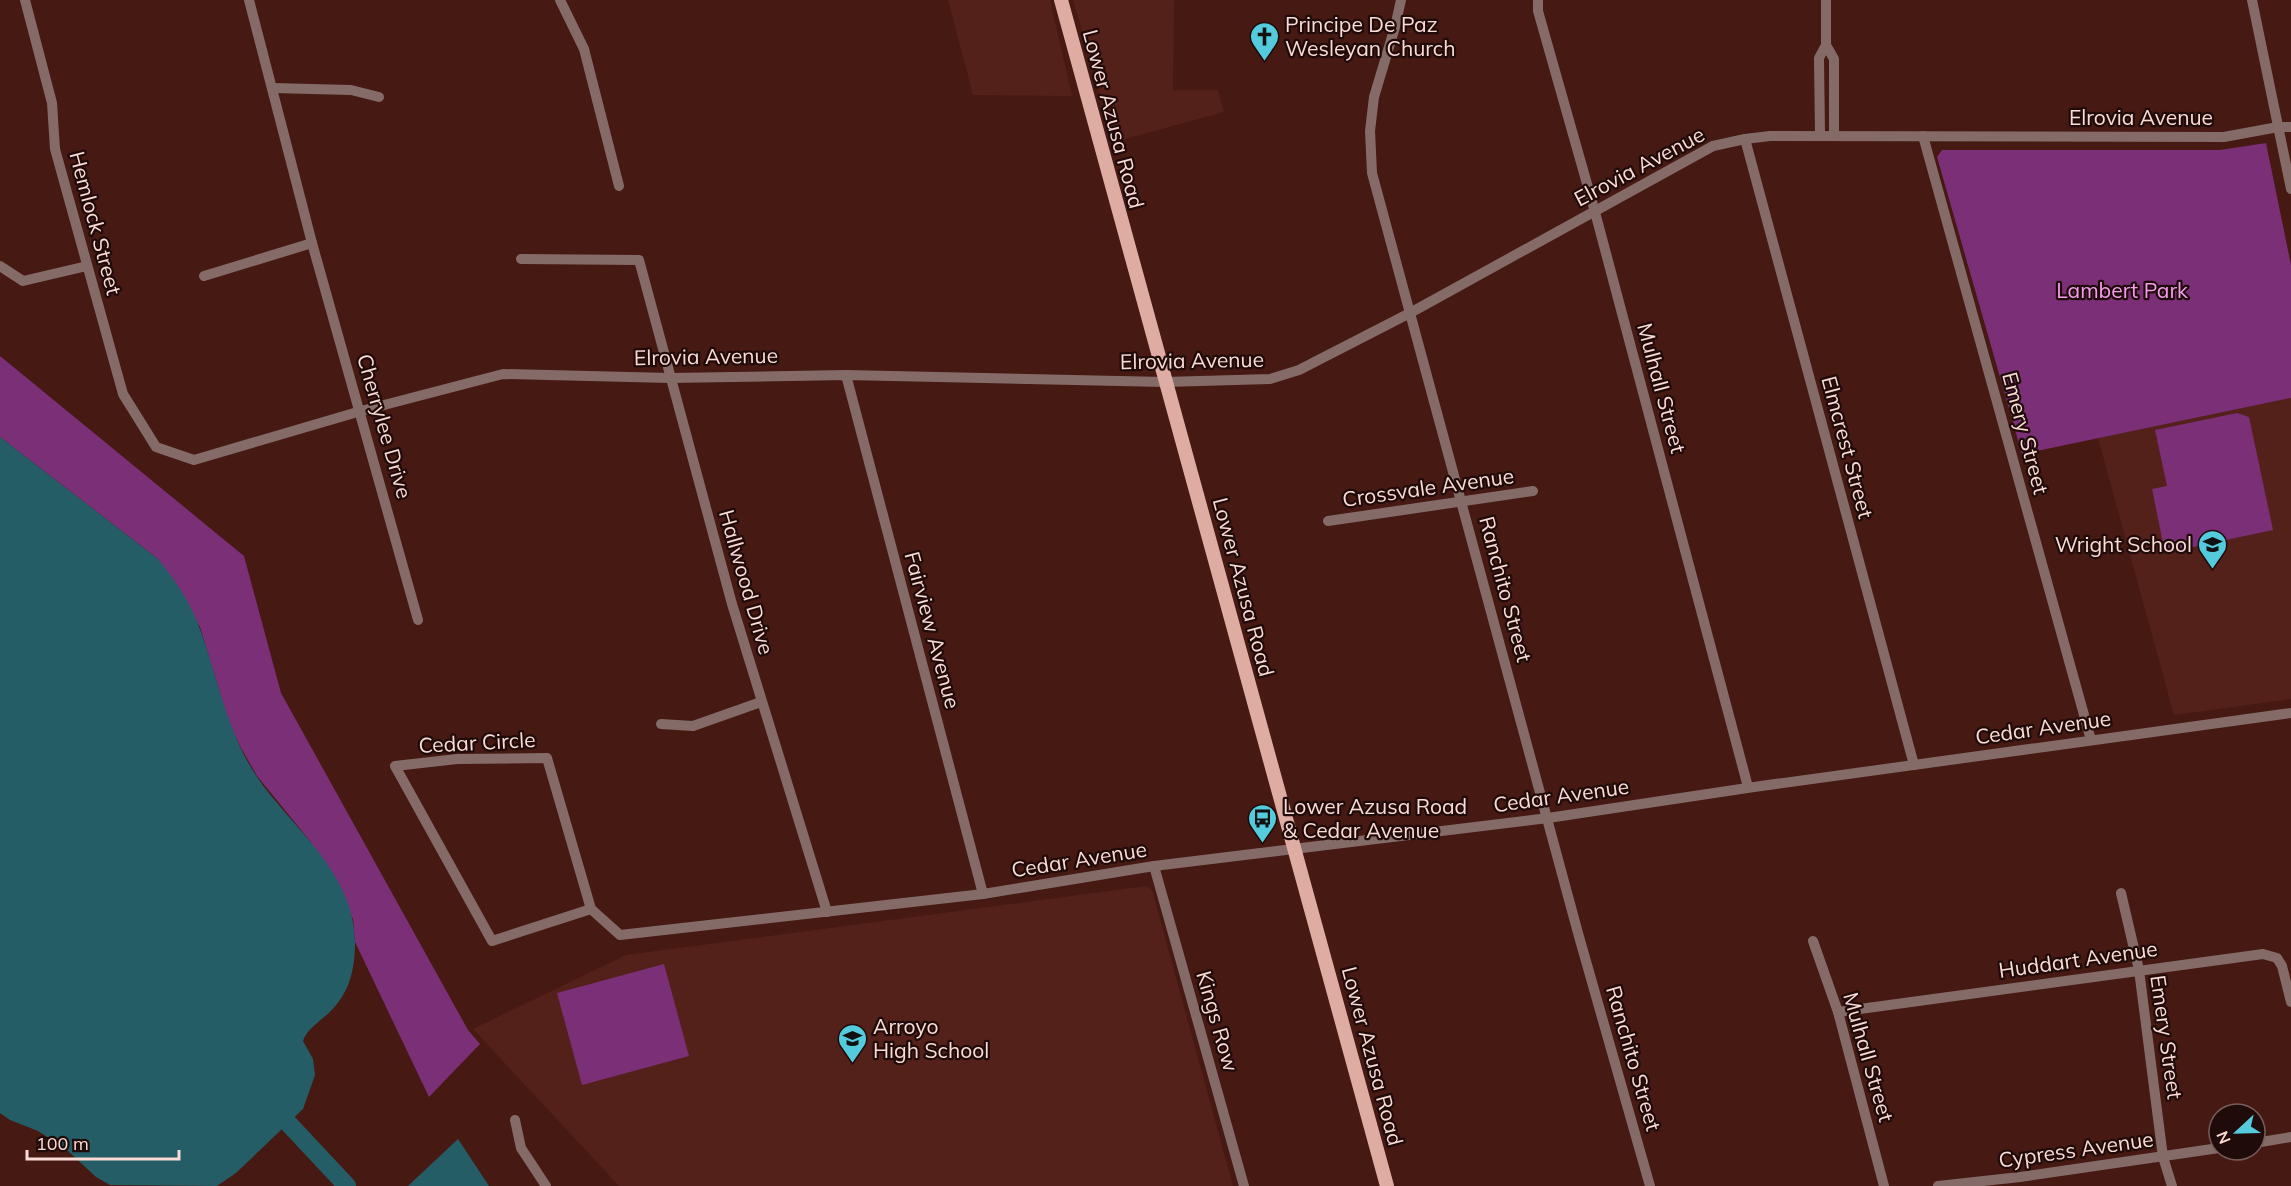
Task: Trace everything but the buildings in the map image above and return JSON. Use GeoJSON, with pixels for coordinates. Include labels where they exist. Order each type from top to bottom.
{"type":"FeatureCollection","features":[{"type":"Feature","properties":{"kind":"main road","name":"Lower Azusa Road"},"geometry":{"type":"LineString","coordinates":[[1060,0],[1387,1186]]}},
{"type":"Feature","properties":{"kind":"street","name":"Hemlock Street"},"geometry":{"type":"LineString","coordinates":[[25,0],[52,103],[55,149],[123,394],[156,447]]}},
{"type":"Feature","properties":{"kind":"street","name":"Cherrylee Drive"},"geometry":{"type":"LineString","coordinates":[[249,0],[312,243],[418,620]]}},
{"type":"Feature","properties":{"kind":"street"},"geometry":{"type":"LineString","coordinates":[[560,0],[585,49],[619,186]]}},
{"type":"Feature","properties":{"kind":"street","name":"Ranchito Street"},"geometry":{"type":"LineString","coordinates":[[1401,0],[1374,97],[1370,131],[1372,173],[1650,1186]]}},
{"type":"Feature","properties":{"kind":"street","name":"Mulhall Street"},"geometry":{"type":"LineString","coordinates":[[1538,0],[1538,11],[1595,212],[1748,788]]}},
{"type":"Feature","properties":{"kind":"street"},"geometry":{"type":"LineString","coordinates":[[1820,134],[1819,58],[1826,45],[1826,0]]}},
{"type":"Feature","properties":{"kind":"street"},"geometry":{"type":"LineString","coordinates":[[2252,0],[2291,189]]}},
{"type":"Feature","properties":{"kind":"street"},"geometry":{"type":"LineString","coordinates":[[1826,45],[1834,59],[1834,135]]}},
{"type":"Feature","properties":{"kind":"street"},"geometry":{"type":"LineString","coordinates":[[272,88],[351,90],[379,97]]}},
{"type":"Feature","properties":{"kind":"street","name":"Elrovia Avenue"},"geometry":{"type":"LineString","coordinates":[[156,447],[194,460],[361,411],[503,374],[669,378],[846,375],[1165,382],[1270,379],[1299,370],[1410,313],[1713,146],[1744,139],[1820,134],[2224,137],[2278,127],[2291,127]]}},
{"type":"Feature","properties":{"kind":"street","name":"Emery Street"},"geometry":{"type":"LineString","coordinates":[[1923,136],[2091,740]]}},
{"type":"Feature","properties":{"kind":"street","name":"Elmcrest Street"},"geometry":{"type":"LineString","coordinates":[[1744,139],[1914,765]]}},
{"type":"Feature","properties":{"kind":"street"},"geometry":{"type":"LineString","coordinates":[[204,276],[312,243]]}},
{"type":"Feature","properties":{"kind":"street","name":"Hallwood Drive"},"geometry":{"type":"LineString","coordinates":[[521,259],[639,260],[669,378],[761,702],[827,912]]}},
{"type":"Feature","properties":{"kind":"street"},"geometry":{"type":"LineString","coordinates":[[0,266],[23,281],[87,266]]}},
{"type":"Feature","properties":{"kind":"street","name":"Fairview Avenue"},"geometry":{"type":"LineString","coordinates":[[846,375],[983,894]]}},
{"type":"Feature","properties":{"kind":"street","name":"Crossvale Avenue"},"geometry":{"type":"LineString","coordinates":[[1328,520],[1533,491]]}},
{"type":"Feature","properties":{"kind":"street"},"geometry":{"type":"LineString","coordinates":[[661,724],[693,726],[761,702]]}},
{"type":"Feature","properties":{"kind":"street","name":"Cedar Avenue"},"geometry":{"type":"LineString","coordinates":[[591,909],[620,935],[827,912],[983,894],[1154,866],[1548,818],[2291,713]]}},
{"type":"Feature","properties":{"kind":"street","name":"Cedar Circle"},"geometry":{"type":"LineString","coordinates":[[547,758],[591,909],[492,941],[395,766],[457,759],[547,758]]}},
{"type":"Feature","properties":{"kind":"street","name":"Kings Row"},"geometry":{"type":"LineString","coordinates":[[1154,866],[1244,1186]]}},
{"type":"Feature","properties":{"kind":"street","name":"Emery Street"},"geometry":{"type":"LineString","coordinates":[[2121,893],[2139,970],[2163,1157],[2172,1186]]}},
{"type":"Feature","properties":{"kind":"street","name":"Mulhall Street"},"geometry":{"type":"LineString","coordinates":[[1813,941],[1838,1012],[1884,1186]]}},
{"type":"Feature","properties":{"kind":"street","name":"Huddart Avenue"},"geometry":{"type":"LineString","coordinates":[[1838,1012],[2263,954],[2277,958],[2282,966],[2291,1002]]}},
{"type":"Feature","properties":{"kind":"street"},"geometry":{"type":"LineString","coordinates":[[514,1120],[520,1148],[546,1186]]}},
{"type":"Feature","properties":{"kind":"street"},"geometry":{"type":"LineString","coordinates":[[2267,1141],[2291,1137]]}},
{"type":"Feature","properties":{"kind":"street","name":"Cypress Avenue"},"geometry":{"type":"LineString","coordinates":[[1938,1186],[2022,1181],[2207,1150]]}},
{"type":"Feature","properties":{"kind":"shaded area"},"geometry":{"type":"Polygon","coordinates":[[[948,0],[1050,0],[1072,96],[973,95],[948,0]]]}},
{"type":"Feature","properties":{"kind":"shaded area"},"geometry":{"type":"Polygon","coordinates":[[[1073,0],[1174,0],[1173,90],[1218,90],[1224,112],[1114,142],[1073,0]]]}},
{"type":"Feature","properties":{"kind":"shaded area","name":"Wright School"},"geometry":{"type":"Polygon","coordinates":[[[2291,398],[2291,699],[2174,715],[2098,438],[2291,398]]]}},
{"type":"Feature","properties":{"kind":"shaded area","name":"Arroyo High School"},"geometry":{"type":"Polygon","coordinates":[[[1147,886],[1152,890],[1233,1186],[619,1186],[473,1029],[626,955],[1147,886]]]}},
{"type":"Feature","properties":{"kind":"green space","name":"Lambert Park"},"geometry":{"type":"Polygon","coordinates":[[[2266,143],[2291,265],[2291,398],[2022,454],[1937,157],[1942,150],[2220,150],[2266,143]]]}},
{"type":"Feature","properties":{"kind":"green space"},"geometry":{"type":"Polygon","coordinates":[[[0,356],[244,556],[281,693],[468,1030],[480,1044],[429,1097],[355,942],[353,919],[310,841],[257,776],[241,748],[229,723],[200,627],[158,559],[0,437],[0,356]]]}},
{"type":"Feature","properties":{"kind":"green space"},"geometry":{"type":"Polygon","coordinates":[[[2237,413],[2249,417],[2273,530],[2165,553],[2152,489],[2167,486],[2155,430],[2237,413]]]}},
{"type":"Feature","properties":{"kind":"green space"},"geometry":{"type":"Polygon","coordinates":[[[664,964],[689,1056],[582,1085],[557,993],[664,964]]]}},
{"type":"Feature","properties":{"kind":"water"},"geometry":{"type":"Polygon","coordinates":[[[0,437],[158,559],[170,575],[196,619],[224,705],[247,760],[257,777],[333,873],[352,917],[355,953],[348,984],[339,1002],[304,1037],[303,1041],[313,1059],[315,1075],[303,1109],[236,1173],[217,1186],[110,1185],[96,1177],[67,1150],[38,1131],[10,1120],[0,1113],[0,437]]]}},
{"type":"Feature","properties":{"kind":"water"},"geometry":{"type":"Polygon","coordinates":[[[458,1139],[489,1186],[408,1186],[458,1139]]]}},
{"type":"Feature","properties":{"kind":"waterway"},"geometry":{"type":"LineString","coordinates":[[289,1124],[347,1186]]}},
{"type":"Feature","properties":{"kind":"place","name":"Principe De Paz Wesleyan Church"},"geometry":{"type":"Point","coordinates":[1264,62]}},
{"type":"Feature","properties":{"kind":"place","name":"Wright School"},"geometry":{"type":"Point","coordinates":[2213,570]}},
{"type":"Feature","properties":{"kind":"place","name":"Lower Azusa Road & Cedar Avenue"},"geometry":{"type":"Point","coordinates":[1262,844]}},
{"type":"Feature","properties":{"kind":"place","name":"Arroyo High School"},"geometry":{"type":"Point","coordinates":[852,1064]}}]}
